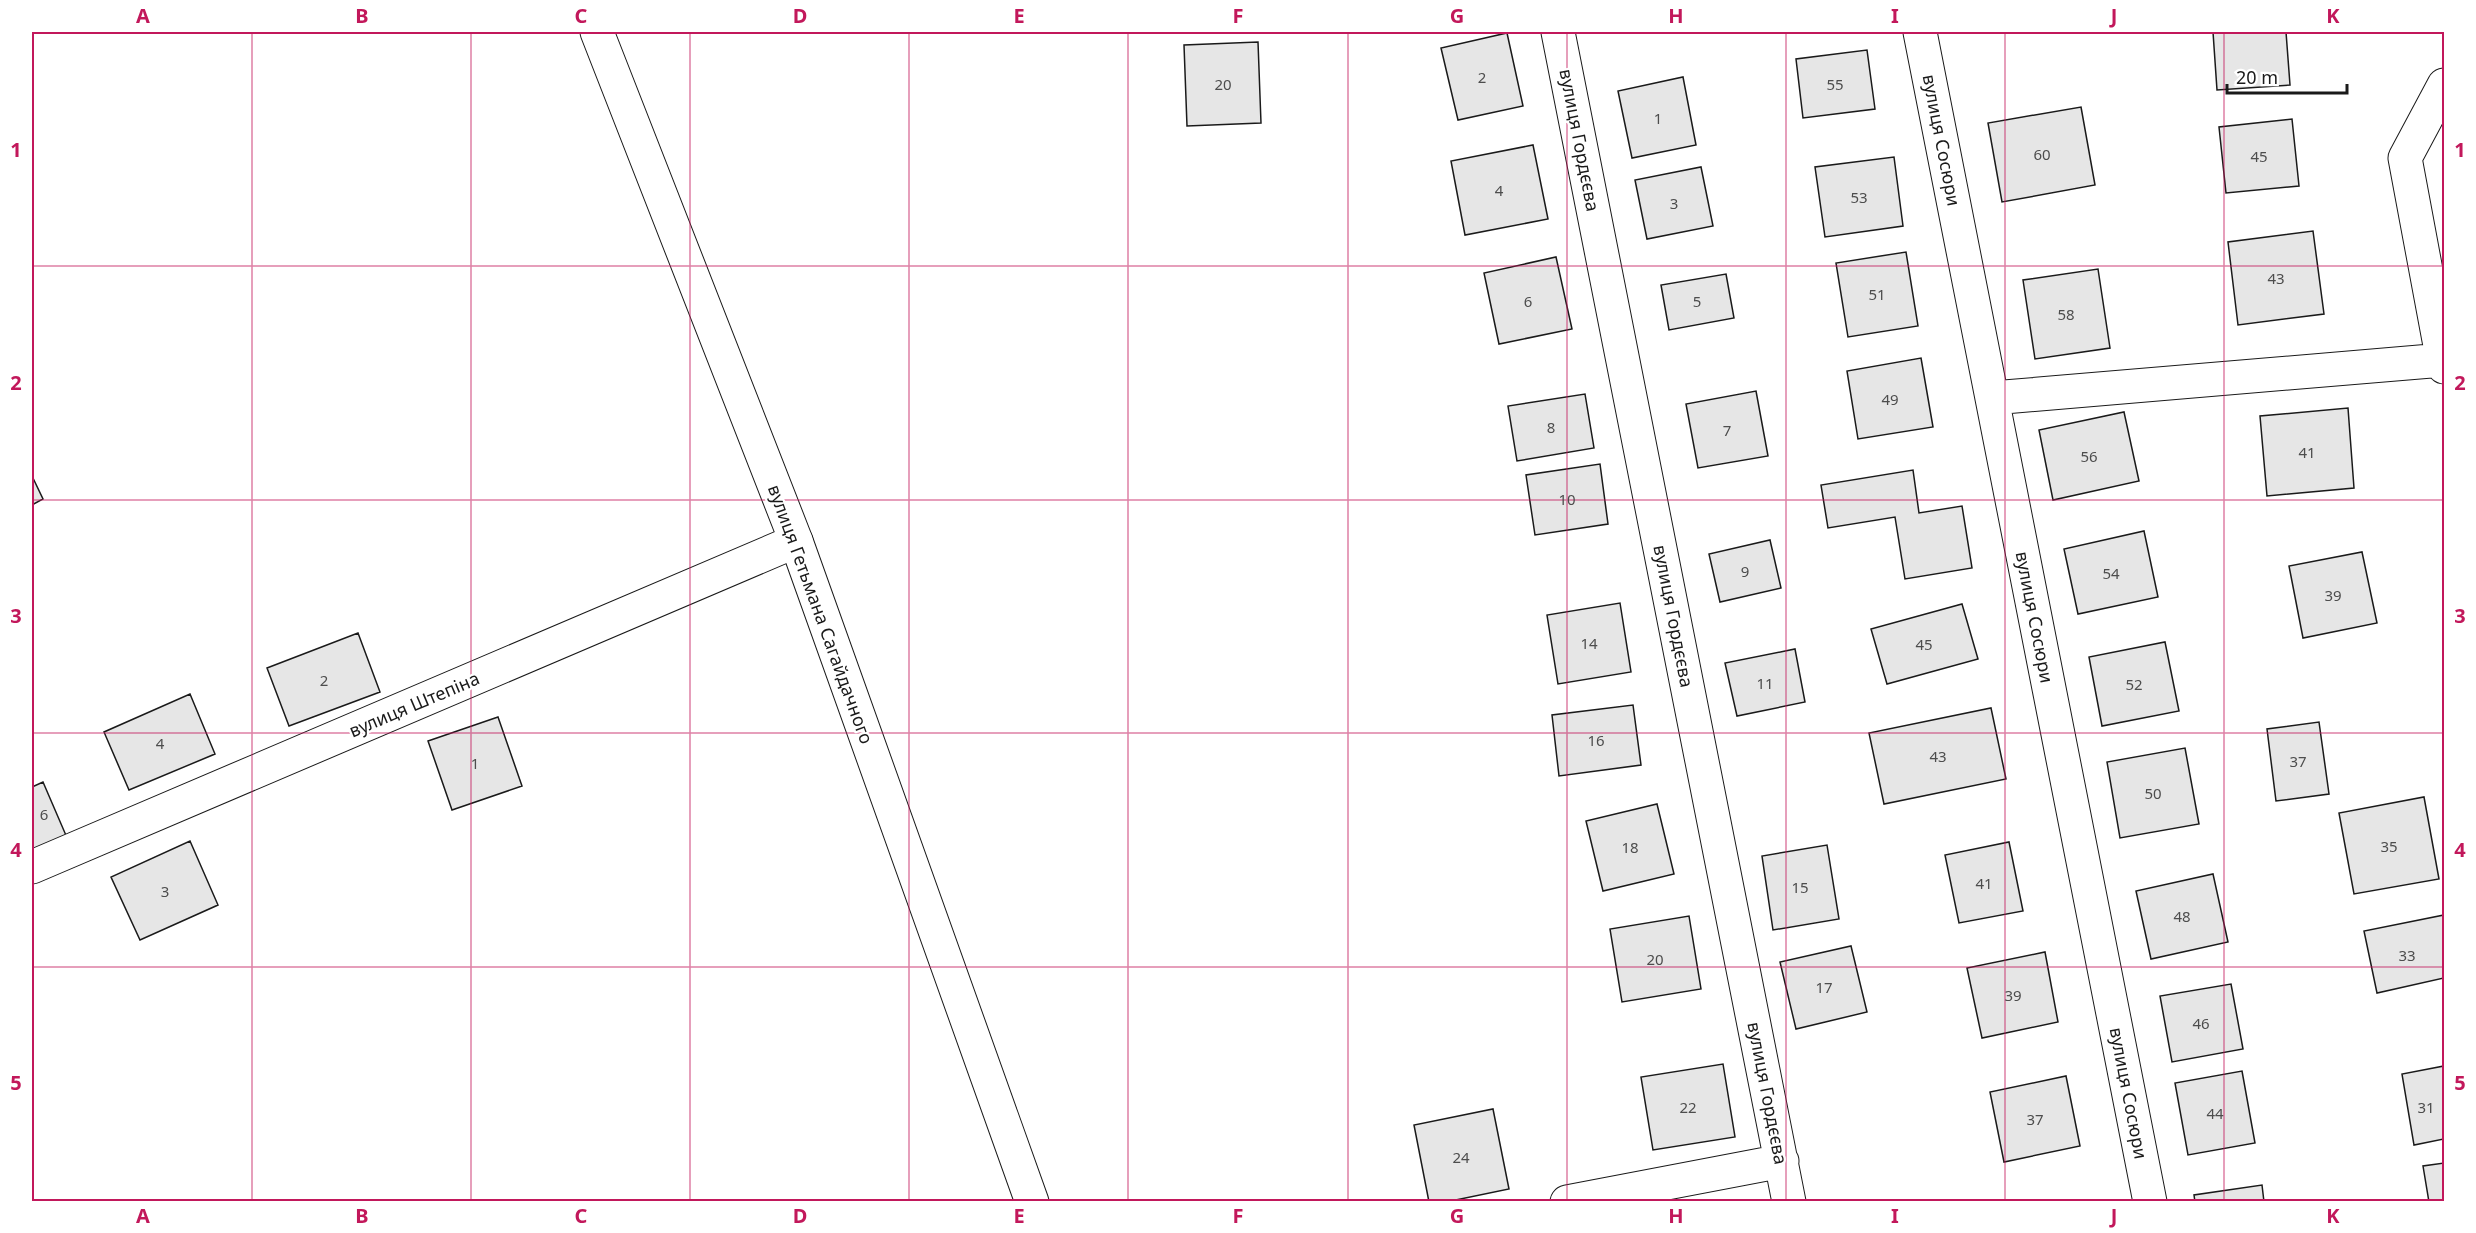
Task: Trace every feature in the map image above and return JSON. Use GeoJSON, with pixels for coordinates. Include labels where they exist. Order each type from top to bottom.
{"type":"FeatureCollection","features":[{"type":"Feature","properties":{"kind":"street","name":"вулиця Гетьмана Сагайдачного"},"geometry":{"type":"LineString","coordinates":[[597,32],[796,541],[1032,1202]]}},
{"type":"Feature","properties":{"kind":"street","name":"вулиця Гордєєва"},"geometry":{"type":"LineString","coordinates":[[1558,32],[1789,1202]]}},
{"type":"Feature","properties":{"kind":"street","name":"вулиця Сосюри"},"geometry":{"type":"LineString","coordinates":[[1920,32],[2150,1202]]}},
{"type":"Feature","properties":{"kind":"street"},"geometry":{"type":"LineString","coordinates":[[1992,398],[2444,364],[2405,158],[2444,85]]}},
{"type":"Feature","properties":{"kind":"street","name":"вулиця Штепіна"},"geometry":{"type":"LineString","coordinates":[[32,867],[796,541]]}},
{"type":"Feature","properties":{"kind":"street"},"geometry":{"type":"LineString","coordinates":[[1567,1202],[1782,1161]]}},
{"type":"Feature","properties":{"kind":"building"},"geometry":{"type":"Polygon","coordinates":[[[2213,32],[2286,32],[2290,85],[2217,90],[2213,32]]]}},
{"type":"Feature","properties":{"kind":"building"},"geometry":{"type":"Polygon","coordinates":[[[1507,33],[1523,106],[1458,120],[1441,48],[1507,33]]]}},
{"type":"Feature","properties":{"kind":"building"},"geometry":{"type":"Polygon","coordinates":[[[1258,42],[1261,123],[1187,126],[1184,45],[1258,42]]]}},
{"type":"Feature","properties":{"kind":"building"},"geometry":{"type":"Polygon","coordinates":[[[1867,50],[1875,109],[1803,118],[1796,59],[1867,50]]]}},
{"type":"Feature","properties":{"kind":"building"},"geometry":{"type":"Polygon","coordinates":[[[1683,77],[1696,145],[1632,158],[1618,91],[1683,77]]]}},
{"type":"Feature","properties":{"kind":"building"},"geometry":{"type":"Polygon","coordinates":[[[2081,107],[2095,185],[2002,202],[1988,123],[2081,107]]]}},
{"type":"Feature","properties":{"kind":"building"},"geometry":{"type":"Polygon","coordinates":[[[2292,119],[2299,186],[2226,193],[2219,127],[2292,119]]]}},
{"type":"Feature","properties":{"kind":"building"},"geometry":{"type":"Polygon","coordinates":[[[1533,145],[1548,219],[1465,235],[1451,161],[1533,145]]]}},
{"type":"Feature","properties":{"kind":"building"},"geometry":{"type":"Polygon","coordinates":[[[1894,157],[1903,226],[1825,237],[1815,167],[1894,157]]]}},
{"type":"Feature","properties":{"kind":"building"},"geometry":{"type":"Polygon","coordinates":[[[1701,167],[1713,226],[1647,239],[1635,180],[1701,167]]]}},
{"type":"Feature","properties":{"kind":"building"},"geometry":{"type":"Polygon","coordinates":[[[2313,231],[2324,314],[2238,325],[2228,242],[2313,231]]]}},
{"type":"Feature","properties":{"kind":"building"},"geometry":{"type":"Polygon","coordinates":[[[1906,252],[1918,326],[1848,337],[1836,263],[1906,252]]]}},
{"type":"Feature","properties":{"kind":"building"},"geometry":{"type":"Polygon","coordinates":[[[1556,257],[1572,329],[1499,344],[1484,273],[1556,257]]]}},
{"type":"Feature","properties":{"kind":"building"},"geometry":{"type":"Polygon","coordinates":[[[2098,269],[2110,348],[2035,359],[2023,280],[2098,269]]]}},
{"type":"Feature","properties":{"kind":"building"},"geometry":{"type":"Polygon","coordinates":[[[1726,274],[1734,318],[1669,330],[1661,285],[1726,274]]]}},
{"type":"Feature","properties":{"kind":"building"},"geometry":{"type":"Polygon","coordinates":[[[1921,358],[1933,427],[1858,439],[1847,371],[1921,358]]]}},
{"type":"Feature","properties":{"kind":"building"},"geometry":{"type":"Polygon","coordinates":[[[1756,391],[1768,456],[1698,468],[1686,404],[1756,391]]]}},
{"type":"Feature","properties":{"kind":"building"},"geometry":{"type":"Polygon","coordinates":[[[1585,394],[1594,448],[1517,461],[1508,406],[1585,394]]]}},
{"type":"Feature","properties":{"kind":"building"},"geometry":{"type":"Polygon","coordinates":[[[2348,408],[2354,488],[2267,496],[2260,416],[2348,408]]]}},
{"type":"Feature","properties":{"kind":"building"},"geometry":{"type":"Polygon","coordinates":[[[2124,412],[2139,481],[2053,500],[2039,430],[2124,412]]]}},
{"type":"Feature","properties":{"kind":"building"},"geometry":{"type":"Polygon","coordinates":[[[1600,464],[1608,524],[1535,535],[1526,475],[1600,464]]]}},
{"type":"Feature","properties":{"kind":"building"},"geometry":{"type":"Polygon","coordinates":[[[1913,470],[1919,513],[1962,506],[1972,568],[1905,579],[1895,517],[1828,528],[1821,485],[1913,470]]]}},
{"type":"Feature","properties":{"kind":"building"},"geometry":{"type":"Polygon","coordinates":[[[32,476],[43,499],[32,505],[32,476]]]}},
{"type":"Feature","properties":{"kind":"building"},"geometry":{"type":"Polygon","coordinates":[[[2144,531],[2158,597],[2078,614],[2064,549],[2144,531]]]}},
{"type":"Feature","properties":{"kind":"building"},"geometry":{"type":"Polygon","coordinates":[[[1770,540],[1781,588],[1720,602],[1709,554],[1770,540]]]}},
{"type":"Feature","properties":{"kind":"building"},"geometry":{"type":"Polygon","coordinates":[[[2362,552],[2377,623],[2303,638],[2289,566],[2362,552]]]}},
{"type":"Feature","properties":{"kind":"building"},"geometry":{"type":"Polygon","coordinates":[[[1620,603],[1631,672],[1558,684],[1547,615],[1620,603]]]}},
{"type":"Feature","properties":{"kind":"building"},"geometry":{"type":"Polygon","coordinates":[[[1962,604],[1978,659],[1887,684],[1871,629],[1962,604]]]}},
{"type":"Feature","properties":{"kind":"building"},"geometry":{"type":"Polygon","coordinates":[[[358,633],[380,692],[289,726],[267,668],[358,633]]]}},
{"type":"Feature","properties":{"kind":"building"},"geometry":{"type":"Polygon","coordinates":[[[2165,642],[2179,711],[2102,726],[2089,657],[2165,642]]]}},
{"type":"Feature","properties":{"kind":"building"},"geometry":{"type":"Polygon","coordinates":[[[1795,649],[1805,702],[1737,716],[1725,663],[1795,649]]]}},
{"type":"Feature","properties":{"kind":"building"},"geometry":{"type":"Polygon","coordinates":[[[190,694],[215,754],[129,790],[104,732],[190,694]]]}},
{"type":"Feature","properties":{"kind":"building"},"geometry":{"type":"Polygon","coordinates":[[[1633,705],[1641,765],[1559,776],[1552,715],[1633,705]]]}},
{"type":"Feature","properties":{"kind":"building"},"geometry":{"type":"Polygon","coordinates":[[[1991,708],[2006,779],[1884,804],[1869,733],[1991,708]]]}},
{"type":"Feature","properties":{"kind":"building"},"geometry":{"type":"Polygon","coordinates":[[[498,717],[522,786],[452,810],[428,741],[498,717]]]}},
{"type":"Feature","properties":{"kind":"building"},"geometry":{"type":"Polygon","coordinates":[[[2319,722],[2329,794],[2276,801],[2267,729],[2319,722]]]}},
{"type":"Feature","properties":{"kind":"building"},"geometry":{"type":"Polygon","coordinates":[[[2185,748],[2199,824],[2120,838],[2107,762],[2185,748]]]}},
{"type":"Feature","properties":{"kind":"building"},"geometry":{"type":"Polygon","coordinates":[[[43,782],[68,840],[32,856],[32,787],[43,782]]]}},
{"type":"Feature","properties":{"kind":"building"},"geometry":{"type":"Polygon","coordinates":[[[2424,797],[2439,879],[2354,894],[2339,813],[2424,797]]]}},
{"type":"Feature","properties":{"kind":"building"},"geometry":{"type":"Polygon","coordinates":[[[1657,804],[1674,874],[1603,891],[1586,821],[1657,804]]]}},
{"type":"Feature","properties":{"kind":"building"},"geometry":{"type":"Polygon","coordinates":[[[190,841],[218,905],[140,940],[111,877],[190,841]]]}},
{"type":"Feature","properties":{"kind":"building"},"geometry":{"type":"Polygon","coordinates":[[[2009,842],[2023,911],[1959,923],[1945,855],[2009,842]]]}},
{"type":"Feature","properties":{"kind":"building"},"geometry":{"type":"Polygon","coordinates":[[[1827,845],[1839,919],[1773,930],[1762,856],[1827,845]]]}},
{"type":"Feature","properties":{"kind":"building"},"geometry":{"type":"Polygon","coordinates":[[[2213,874],[2228,942],[2151,959],[2136,891],[2213,874]]]}},
{"type":"Feature","properties":{"kind":"building"},"geometry":{"type":"Polygon","coordinates":[[[2444,915],[2444,978],[2377,993],[2364,931],[2444,915]]]}},
{"type":"Feature","properties":{"kind":"building"},"geometry":{"type":"Polygon","coordinates":[[[1689,916],[1701,989],[1622,1002],[1610,929],[1689,916]]]}},
{"type":"Feature","properties":{"kind":"building"},"geometry":{"type":"Polygon","coordinates":[[[1851,946],[1867,1012],[1796,1029],[1780,962],[1851,946]]]}},
{"type":"Feature","properties":{"kind":"building"},"geometry":{"type":"Polygon","coordinates":[[[2045,952],[2058,1022],[1982,1038],[1967,968],[2045,952]]]}},
{"type":"Feature","properties":{"kind":"building"},"geometry":{"type":"Polygon","coordinates":[[[2231,984],[2243,1049],[2172,1062],[2160,996],[2231,984]]]}},
{"type":"Feature","properties":{"kind":"building"},"geometry":{"type":"Polygon","coordinates":[[[1723,1064],[1735,1137],[1653,1150],[1641,1077],[1723,1064]]]}},
{"type":"Feature","properties":{"kind":"building"},"geometry":{"type":"Polygon","coordinates":[[[2444,1066],[2444,1139],[2414,1145],[2402,1074],[2444,1066]]]}},
{"type":"Feature","properties":{"kind":"building"},"geometry":{"type":"Polygon","coordinates":[[[2242,1071],[2255,1143],[2188,1155],[2175,1083],[2242,1071]]]}},
{"type":"Feature","properties":{"kind":"building"},"geometry":{"type":"Polygon","coordinates":[[[2066,1076],[2080,1146],[2004,1162],[1990,1092],[2066,1076]]]}},
{"type":"Feature","properties":{"kind":"building"},"geometry":{"type":"Polygon","coordinates":[[[1493,1109],[1509,1189],[1446,1202],[1429,1202],[1414,1125],[1493,1109]]]}},
{"type":"Feature","properties":{"kind":"building"},"geometry":{"type":"Polygon","coordinates":[[[2444,1163],[2444,1202],[2429,1202],[2423,1166],[2444,1163]]]}},
{"type":"Feature","properties":{"kind":"building"},"geometry":{"type":"Polygon","coordinates":[[[2262,1185],[2264,1202],[2195,1202],[2194,1195],[2262,1185]]]}}]}
